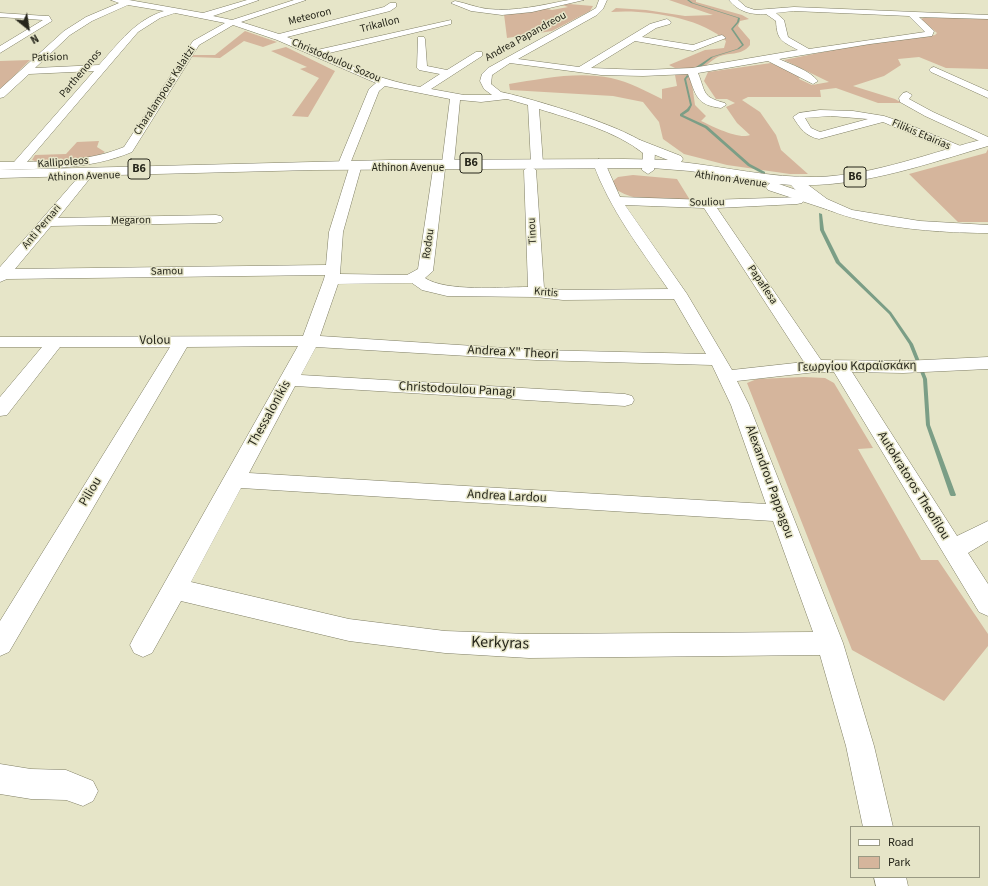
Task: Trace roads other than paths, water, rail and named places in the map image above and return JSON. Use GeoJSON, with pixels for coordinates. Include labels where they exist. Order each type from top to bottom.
{"type":"FeatureCollection","features":[{"type":"Feature","properties":{"kind":"main road","name":"B6"},"geometry":{"type":"LineString","coordinates":[[802,187],[856,182],[883,176],[905,167],[988,141]]}},
{"type":"Feature","properties":{"kind":"main road"},"geometry":{"type":"LineString","coordinates":[[640,144],[699,168]]}},
{"type":"Feature","properties":{"kind":"main road","name":"Athinon Avenue"},"geometry":{"type":"LineString","coordinates":[[0,174],[102,163],[350,166],[600,166],[699,168],[757,177],[802,187]]}},
{"type":"Feature","properties":{"kind":"main road","name":"Athinon Avenue"},"geometry":{"type":"LineString","coordinates":[[0,179],[350,166]]}},
{"type":"Feature","properties":{"kind":"main road","name":"Athinon Avenue"},"geometry":{"type":"LineString","coordinates":[[649,167],[766,185],[802,187]]}},
{"type":"Feature","properties":{"kind":"main road","name":"B6"},"geometry":{"type":"LineString","coordinates":[[802,187],[905,167]]}},
{"type":"Feature","properties":{"kind":"main road"},"geometry":{"type":"LineString","coordinates":[[766,185],[839,200],[856,182]]}},
{"type":"Feature","properties":{"kind":"street","name":"Christodoulou Sozou"},"geometry":{"type":"LineString","coordinates":[[115,0],[156,8],[174,6],[202,17],[231,23],[278,37],[317,53],[351,70],[384,82],[455,97],[479,99],[507,96],[582,119],[640,144]]}},
{"type":"Feature","properties":{"kind":"street"},"geometry":{"type":"LineString","coordinates":[[202,17],[255,0]]}},
{"type":"Feature","properties":{"kind":"street","name":"Charalampous Kalaitzi"},"geometry":{"type":"LineString","coordinates":[[102,163],[130,146],[193,46],[214,31],[231,23],[302,0]]}},
{"type":"Feature","properties":{"kind":"street"},"geometry":{"type":"LineString","coordinates":[[453,2],[480,11],[512,13],[580,0]]}},
{"type":"Feature","properties":{"kind":"street"},"geometry":{"type":"LineString","coordinates":[[593,0],[606,0]]}},
{"type":"Feature","properties":{"kind":"street","name":"Andrea Papandreou"},"geometry":{"type":"LineString","coordinates":[[507,96],[493,92],[484,82],[485,76],[488,72],[601,15],[607,10],[606,0]]}},
{"type":"Feature","properties":{"kind":"street"},"geometry":{"type":"LineString","coordinates":[[733,0],[746,10],[768,11],[794,9],[988,17]]}},
{"type":"Feature","properties":{"kind":"street"},"geometry":{"type":"LineString","coordinates":[[0,95],[68,33],[88,18],[128,2]]}},
{"type":"Feature","properties":{"kind":"street","name":"Meteoron"},"geometry":{"type":"LineString","coordinates":[[278,37],[387,9],[393,5]]}},
{"type":"Feature","properties":{"kind":"street","name":"Parthenonos"},"geometry":{"type":"LineString","coordinates":[[18,165],[135,30],[174,6]]}},
{"type":"Feature","properties":{"kind":"street"},"geometry":{"type":"LineString","coordinates":[[937,8],[947,15]]}},
{"type":"Feature","properties":{"kind":"street"},"geometry":{"type":"LineString","coordinates":[[768,11],[780,20],[781,32],[784,39],[808,52]]}},
{"type":"Feature","properties":{"kind":"street"},"geometry":{"type":"LineString","coordinates":[[511,61],[581,70],[643,73],[692,71],[771,59],[870,41],[930,34],[930,31],[911,14]]}},
{"type":"Feature","properties":{"kind":"street"},"geometry":{"type":"LineString","coordinates":[[0,15],[39,17],[48,19],[46,22],[26,35],[0,50]]}},
{"type":"Feature","properties":{"kind":"street","name":"Trikallon"},"geometry":{"type":"LineString","coordinates":[[317,53],[448,22]]}},
{"type":"Feature","properties":{"kind":"street"},"geometry":{"type":"LineString","coordinates":[[581,70],[653,26],[667,22]]}},
{"type":"Feature","properties":{"kind":"street"},"geometry":{"type":"LineString","coordinates":[[4,36],[68,33]]}},
{"type":"Feature","properties":{"kind":"street"},"geometry":{"type":"LineString","coordinates":[[633,38],[692,48],[700,46],[711,40],[722,38]]}},
{"type":"Feature","properties":{"kind":"street"},"geometry":{"type":"LineString","coordinates":[[421,39],[422,68],[448,73]]}},
{"type":"Feature","properties":{"kind":"street"},"geometry":{"type":"LineString","coordinates":[[421,91],[479,54]]}},
{"type":"Feature","properties":{"kind":"street"},"geometry":{"type":"LineString","coordinates":[[771,59],[803,74],[813,81]]}},
{"type":"Feature","properties":{"kind":"street","name":"Patision"},"geometry":{"type":"LineString","coordinates":[[25,71],[101,68]]}},
{"type":"Feature","properties":{"kind":"street"},"geometry":{"type":"LineString","coordinates":[[934,70],[988,95]]}},
{"type":"Feature","properties":{"kind":"street"},"geometry":{"type":"LineString","coordinates":[[692,71],[702,99],[710,104],[721,105]]}},
{"type":"Feature","properties":{"kind":"street","name":"Thessalonikis"},"geometry":{"type":"LineString","coordinates":[[143,644],[175,589],[310,341],[331,275],[336,232],[350,166],[374,89],[384,82]]}},
{"type":"Feature","properties":{"kind":"street"},"geometry":{"type":"LineString","coordinates":[[907,95],[904,100],[929,114],[988,141]]}},
{"type":"Feature","properties":{"kind":"street","name":"Rodou"},"geometry":{"type":"LineString","coordinates":[[415,278],[425,271],[455,97]]}},
{"type":"Feature","properties":{"kind":"street","name":"Tinou"},"geometry":{"type":"LineString","coordinates":[[533,105],[536,292]]}},
{"type":"Feature","properties":{"kind":"street","name":"Filikis Etairias"},"geometry":{"type":"LineString","coordinates":[[883,119],[819,136],[807,130],[799,117],[801,115],[811,113],[856,114],[883,119],[959,150]]}},
{"type":"Feature","properties":{"kind":"street"},"geometry":{"type":"LineString","coordinates":[[640,144],[649,152],[649,167]]}},
{"type":"Feature","properties":{"kind":"street","name":"Kallipoleos"},"geometry":{"type":"LineString","coordinates":[[0,166],[102,163]]}},
{"type":"Feature","properties":{"kind":"street","name":"Alexandrou Pappagou"},"geometry":{"type":"LineString","coordinates":[[600,166],[616,201],[679,294],[722,368],[740,405],[830,643],[860,746],[878,826]]}},
{"type":"Feature","properties":{"kind":"street","name":"Anti Pernari"},"geometry":{"type":"LineString","coordinates":[[1,276],[85,177]]}},
{"type":"Feature","properties":{"kind":"street"},"geometry":{"type":"LineString","coordinates":[[802,187],[839,200],[864,216],[944,228],[988,229]]}},
{"type":"Feature","properties":{"kind":"street","name":"Souliou"},"geometry":{"type":"LineString","coordinates":[[616,201],[708,204],[802,187]]}},
{"type":"Feature","properties":{"kind":"street","name":"Papaflesa"},"geometry":{"type":"LineString","coordinates":[[708,204],[816,366]]}},
{"type":"Feature","properties":{"kind":"street","name":"Megaron"},"geometry":{"type":"LineString","coordinates":[[46,222],[216,219]]}},
{"type":"Feature","properties":{"kind":"street"},"geometry":{"type":"LineString","coordinates":[[331,275],[398,280],[415,278]]}},
{"type":"Feature","properties":{"kind":"street","name":"Samou"},"geometry":{"type":"LineString","coordinates":[[1,276],[331,275]]}},
{"type":"Feature","properties":{"kind":"street","name":"Kritis"},"geometry":{"type":"LineString","coordinates":[[415,278],[428,287],[448,290],[536,292],[563,295],[679,294]]}},
{"type":"Feature","properties":{"kind":"street","name":"Piliou"},"geometry":{"type":"LineString","coordinates":[[0,644],[182,341]]}},
{"type":"Feature","properties":{"kind":"street","name":"Volou"},"geometry":{"type":"LineString","coordinates":[[0,342],[310,341]]}},
{"type":"Feature","properties":{"kind":"street","name":"Andrea X\" Theori"},"geometry":{"type":"LineString","coordinates":[[310,341],[722,368]]}},
{"type":"Feature","properties":{"kind":"street"},"geometry":{"type":"LineString","coordinates":[[0,410],[55,342]]}},
{"type":"Feature","properties":{"kind":"street","name":"Γεωργίου Καραϊσκάκη"},"geometry":{"type":"LineString","coordinates":[[722,368],[816,366],[903,367],[988,363]]}},
{"type":"Feature","properties":{"kind":"street","name":"Autokratoros Theofilou"},"geometry":{"type":"LineString","coordinates":[[840,366],[988,605]]}},
{"type":"Feature","properties":{"kind":"street","name":"Christodoulou Panagi"},"geometry":{"type":"LineString","coordinates":[[289,380],[625,400]]}},
{"type":"Feature","properties":{"kind":"street","name":"Andrea Lardou"},"geometry":{"type":"LineString","coordinates":[[234,480],[780,513]]}},
{"type":"Feature","properties":{"kind":"street"},"geometry":{"type":"LineString","coordinates":[[953,550],[988,530]]}},
{"type":"Feature","properties":{"kind":"street","name":"Kerkyras"},"geometry":{"type":"LineString","coordinates":[[175,589],[349,630],[445,642],[529,646],[830,643]]}},
{"type":"Feature","properties":{"kind":"street"},"geometry":{"type":"LineString","coordinates":[[0,779],[31,784],[66,785],[83,791]]}},
{"type":"Feature","properties":{"kind":"waterway"},"geometry":{"type":"LineString","coordinates":[[688,0],[692,3],[739,18],[738,22],[732,29],[743,45],[738,49],[712,57],[697,68]]}},
{"type":"Feature","properties":{"kind":"waterway"},"geometry":{"type":"LineString","coordinates":[[688,76],[685,79],[691,105],[688,110],[681,115],[706,127],[749,165],[764,173]]}},
{"type":"Feature","properties":{"kind":"waterway"},"geometry":{"type":"LineString","coordinates":[[820,214],[822,230],[838,263],[890,313],[911,344],[925,379],[928,425],[953,495]]}}]}
